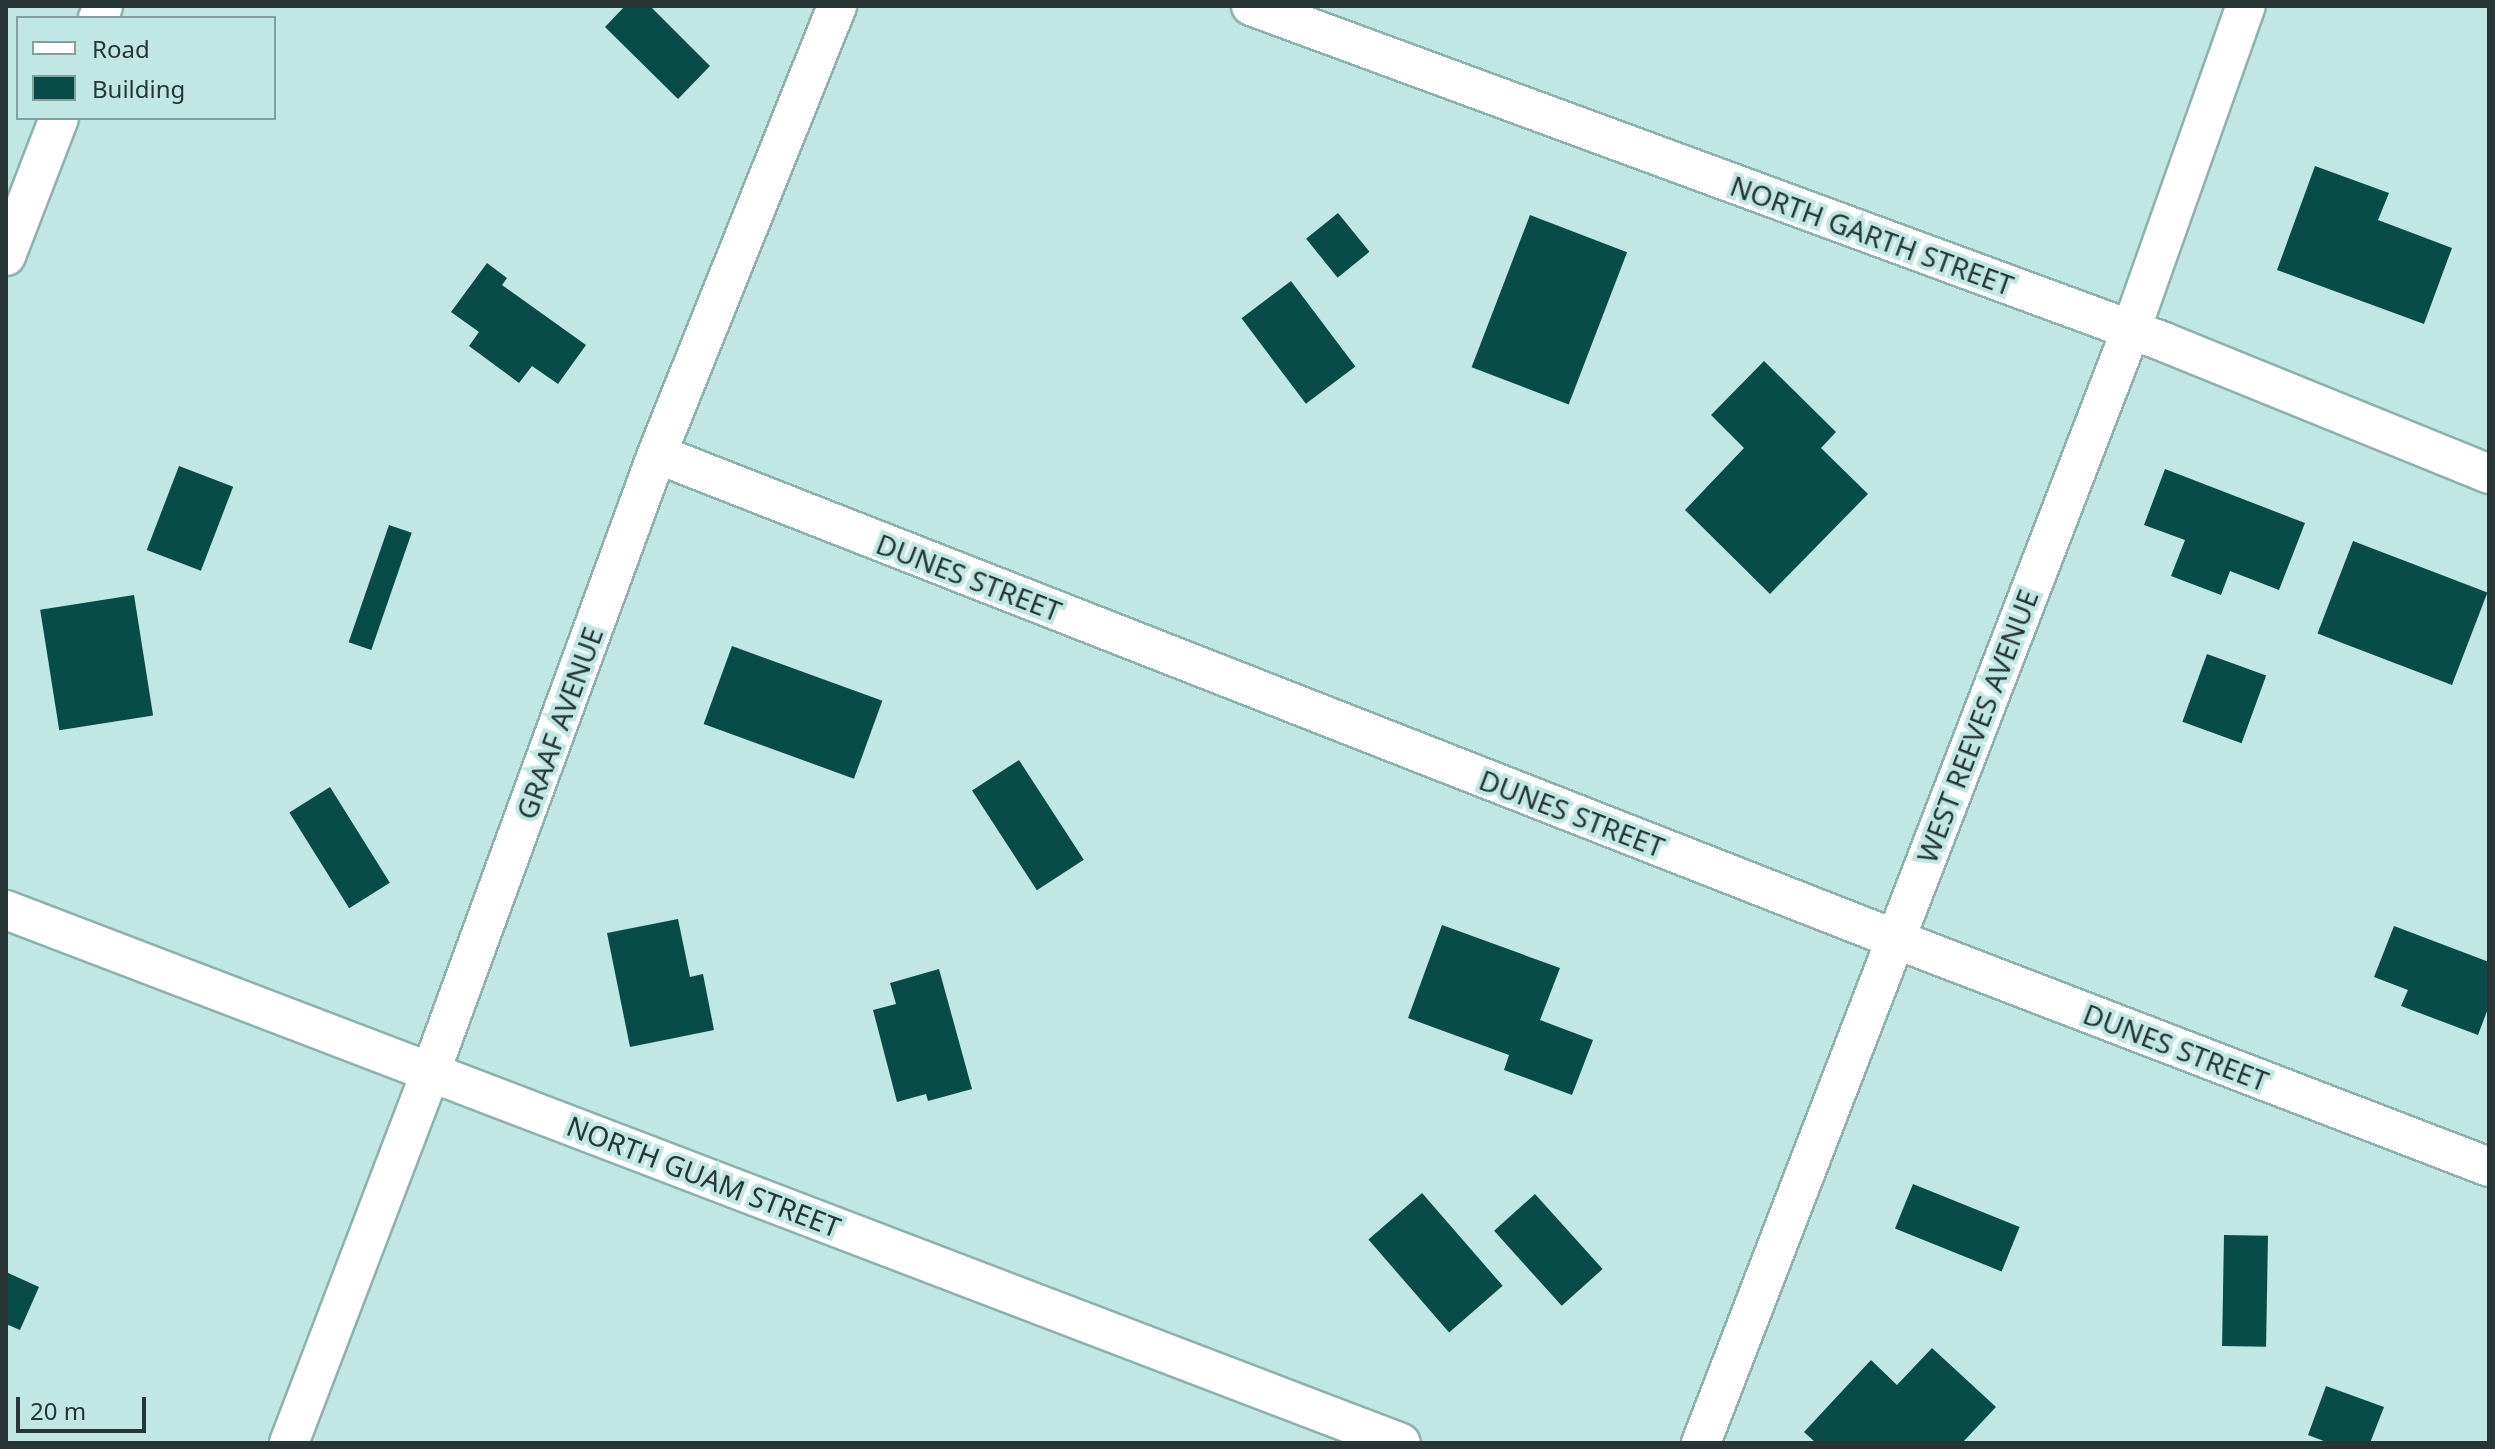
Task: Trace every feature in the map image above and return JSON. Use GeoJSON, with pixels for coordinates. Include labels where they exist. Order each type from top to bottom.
{"type":"FeatureCollection","features":[{"type":"Feature","properties":{"kind":"street","name":"GRAAF AVENUE"},"geometry":{"type":"LineString","coordinates":[[289,1443],[431,1071],[657,454],[837,6]]}},
{"type":"Feature","properties":{"kind":"street","name":"NORTH GARTH STREET"},"geometry":{"type":"LineString","coordinates":[[1251,6],[2131,330],[2489,474]]}},
{"type":"Feature","properties":{"kind":"street","name":"WEST REEVES AVENUE"},"geometry":{"type":"LineString","coordinates":[[1701,1443],[2131,330],[2246,6]]}},
{"type":"Feature","properties":{"kind":"street"},"geometry":{"type":"LineString","coordinates":[[6,256],[58,120]]}},
{"type":"Feature","properties":{"kind":"street","name":"DUNES STREET"},"geometry":{"type":"LineString","coordinates":[[657,454],[1895,939],[2489,1167]]}},
{"type":"Feature","properties":{"kind":"street","name":"NORTH GUAM STREET"},"geometry":{"type":"LineString","coordinates":[[6,910],[1401,1443]]}},
{"type":"Feature","properties":{"kind":"building"},"geometry":{"type":"Polygon","coordinates":[[[625,6],[650,6],[710,66],[678,99],[605,27],[625,6]]]}},
{"type":"Feature","properties":{"kind":"building"},"geometry":{"type":"Polygon","coordinates":[[[2315,166],[2389,193],[2378,220],[2452,248],[2424,324],[2277,270],[2315,166]]]}},
{"type":"Feature","properties":{"kind":"building"},"geometry":{"type":"Polygon","coordinates":[[[1338,213],[1369,252],[1338,278],[1306,239],[1338,213]]]}},
{"type":"Feature","properties":{"kind":"building"},"geometry":{"type":"Polygon","coordinates":[[[1530,215],[1627,252],[1569,404],[1472,367],[1530,215]]]}},
{"type":"Feature","properties":{"kind":"building"},"geometry":{"type":"Polygon","coordinates":[[[487,263],[507,278],[502,285],[586,345],[558,384],[532,366],[519,383],[469,346],[479,332],[451,312],[487,263]]]}},
{"type":"Feature","properties":{"kind":"building"},"geometry":{"type":"Polygon","coordinates":[[[1291,281],[1355,366],[1306,404],[1241,318],[1291,281]]]}},
{"type":"Feature","properties":{"kind":"building"},"geometry":{"type":"Polygon","coordinates":[[[1764,361],[1836,432],[1821,448],[1868,494],[1770,594],[1685,510],[1744,448],[1711,415],[1764,361]]]}},
{"type":"Feature","properties":{"kind":"building"},"geometry":{"type":"Polygon","coordinates":[[[179,466],[233,487],[201,571],[147,550],[179,466]]]}},
{"type":"Feature","properties":{"kind":"building"},"geometry":{"type":"Polygon","coordinates":[[[2165,469],[2305,523],[2279,590],[2230,571],[2221,595],[2171,576],[2185,540],[2144,525],[2165,469]]]}},
{"type":"Feature","properties":{"kind":"building"},"geometry":{"type":"Polygon","coordinates":[[[389,525],[412,533],[371,650],[349,642],[389,525]]]}},
{"type":"Feature","properties":{"kind":"building"},"geometry":{"type":"Polygon","coordinates":[[[2353,541],[2487,593],[2452,685],[2318,633],[2353,541]]]}},
{"type":"Feature","properties":{"kind":"building"},"geometry":{"type":"Polygon","coordinates":[[[134,595],[153,715],[59,730],[40,610],[134,595]]]}},
{"type":"Feature","properties":{"kind":"building"},"geometry":{"type":"Polygon","coordinates":[[[732,646],[882,701],[854,779],[704,724],[732,646]]]}},
{"type":"Feature","properties":{"kind":"building"},"geometry":{"type":"Polygon","coordinates":[[[2207,654],[2266,676],[2242,743],[2182,722],[2207,654]]]}},
{"type":"Feature","properties":{"kind":"building"},"geometry":{"type":"Polygon","coordinates":[[[1019,760],[1084,860],[1037,890],[972,790],[1019,760]]]}},
{"type":"Feature","properties":{"kind":"building"},"geometry":{"type":"Polygon","coordinates":[[[330,787],[390,883],[349,908],[289,812],[330,787]]]}},
{"type":"Feature","properties":{"kind":"building"},"geometry":{"type":"Polygon","coordinates":[[[678,919],[690,977],[703,974],[714,1030],[630,1047],[607,933],[678,919]]]}},
{"type":"Feature","properties":{"kind":"building"},"geometry":{"type":"Polygon","coordinates":[[[1442,925],[1560,968],[1540,1020],[1593,1040],[1572,1095],[1504,1070],[1509,1055],[1408,1018],[1442,925]]]}},
{"type":"Feature","properties":{"kind":"building"},"geometry":{"type":"Polygon","coordinates":[[[2394,926],[2489,962],[2489,1006],[2478,1035],[2401,1006],[2408,990],[2374,977],[2394,926]]]}},
{"type":"Feature","properties":{"kind":"building"},"geometry":{"type":"Polygon","coordinates":[[[939,969],[972,1089],[928,1101],[926,1094],[897,1102],[873,1010],[896,1004],[890,983],[939,969]]]}},
{"type":"Feature","properties":{"kind":"building"},"geometry":{"type":"Polygon","coordinates":[[[1913,1184],[2020,1227],[2002,1272],[1895,1229],[1913,1184]]]}},
{"type":"Feature","properties":{"kind":"building"},"geometry":{"type":"Polygon","coordinates":[[[1422,1193],[1503,1286],[1449,1332],[1368,1240],[1422,1193]]]}},
{"type":"Feature","properties":{"kind":"building"},"geometry":{"type":"Polygon","coordinates":[[[1535,1194],[1603,1269],[1562,1306],[1494,1231],[1535,1194]]]}},
{"type":"Feature","properties":{"kind":"building"},"geometry":{"type":"Polygon","coordinates":[[[2224,1235],[2268,1236],[2266,1347],[2222,1346],[2224,1235]]]}},
{"type":"Feature","properties":{"kind":"building"},"geometry":{"type":"Polygon","coordinates":[[[6,1272],[39,1287],[20,1330],[6,1324],[6,1272]]]}},
{"type":"Feature","properties":{"kind":"building"},"geometry":{"type":"Polygon","coordinates":[[[1932,1348],[1996,1407],[1962,1443],[1816,1443],[1804,1432],[1871,1360],[1897,1385],[1932,1348]]]}},
{"type":"Feature","properties":{"kind":"building"},"geometry":{"type":"Polygon","coordinates":[[[2326,1386],[2384,1407],[2370,1443],[2329,1443],[2308,1435],[2326,1386]]]}}]}
